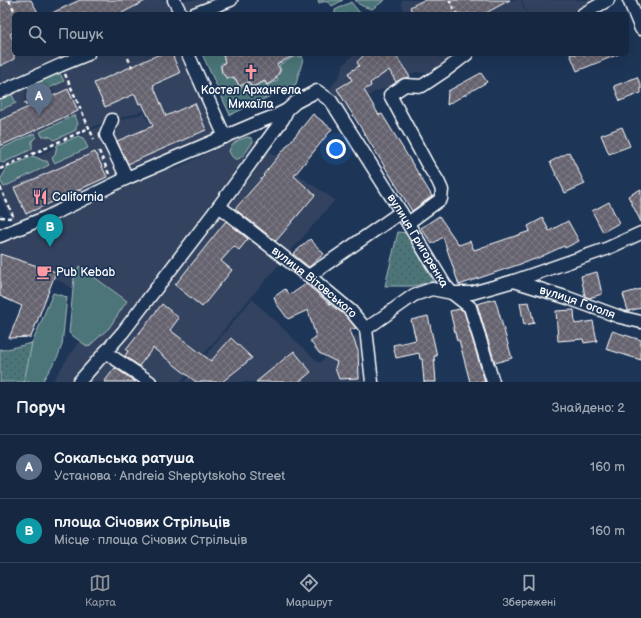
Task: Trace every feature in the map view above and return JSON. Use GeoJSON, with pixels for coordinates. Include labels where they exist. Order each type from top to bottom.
{"type":"FeatureCollection","features":[{"type":"Feature","properties":{"kind":"street"},"geometry":{"type":"LineString","coordinates":[[174,0],[180,12]]}},
{"type":"Feature","properties":{"kind":"street"},"geometry":{"type":"LineString","coordinates":[[199,12],[231,0]]}},
{"type":"Feature","properties":{"kind":"street"},"geometry":{"type":"LineString","coordinates":[[587,12],[608,0]]}},
{"type":"Feature","properties":{"kind":"street"},"geometry":{"type":"LineString","coordinates":[[629,0],[641,29]]}},
{"type":"Feature","properties":{"kind":"street"},"geometry":{"type":"LineString","coordinates":[[0,92],[83,56]]}},
{"type":"Feature","properties":{"kind":"street"},"geometry":{"type":"LineString","coordinates":[[189,56],[225,136]]}},
{"type":"Feature","properties":{"kind":"street"},"geometry":{"type":"LineString","coordinates":[[408,223],[441,199],[442,190],[390,95],[405,85],[422,86],[464,56]]}},
{"type":"Feature","properties":{"kind":"street","name":"вулиця Григоренка"},"geometry":{"type":"LineString","coordinates":[[287,110],[296,102],[317,92],[331,101],[408,223],[445,285],[452,293],[470,307],[493,382]]}},
{"type":"Feature","properties":{"kind":"street"},"geometry":{"type":"LineString","coordinates":[[0,236],[17,224],[114,186],[127,178],[287,110]]}},
{"type":"Feature","properties":{"kind":"street"},"geometry":{"type":"LineString","coordinates":[[80,382],[123,332],[219,206],[283,119],[287,110]]}},
{"type":"Feature","properties":{"kind":"street"},"geometry":{"type":"LineString","coordinates":[[112,120],[106,136],[127,178]]}},
{"type":"Feature","properties":{"kind":"street","name":"вулиця Вітовського"},"geometry":{"type":"LineString","coordinates":[[219,206],[309,276],[351,311],[366,329],[372,382]]}},
{"type":"Feature","properties":{"kind":"street"},"geometry":{"type":"LineString","coordinates":[[309,276],[401,212]]}},
{"type":"Feature","properties":{"kind":"street"},"geometry":{"type":"LineString","coordinates":[[366,329],[414,295],[432,289],[452,293],[472,293],[514,281],[606,249],[641,233]]}},
{"type":"Feature","properties":{"kind":"street","name":"вулиця Гоголя"},"geometry":{"type":"LineString","coordinates":[[514,281],[568,298],[620,317],[641,322]]}},
{"type":"Feature","properties":{"kind":"street"},"geometry":{"type":"LineString","coordinates":[[105,352],[150,382]]}},
{"type":"Feature","properties":{"kind":"path"},"geometry":{"type":"LineString","coordinates":[[9,0],[15,12]]}},
{"type":"Feature","properties":{"kind":"path"},"geometry":{"type":"LineString","coordinates":[[449,0],[456,12]]}},
{"type":"Feature","properties":{"kind":"path"},"geometry":{"type":"LineString","coordinates":[[128,58],[132,67]]}},
{"type":"Feature","properties":{"kind":"path"},"geometry":{"type":"LineString","coordinates":[[60,65],[70,83],[95,142]]}},
{"type":"Feature","properties":{"kind":"path"},"geometry":{"type":"LineString","coordinates":[[25,102],[28,108]]}},
{"type":"Feature","properties":{"kind":"path"},"geometry":{"type":"LineString","coordinates":[[0,168],[89,128]]}},
{"type":"Feature","properties":{"kind":"path"},"geometry":{"type":"LineString","coordinates":[[98,149],[114,186]]}},
{"type":"Feature","properties":{"kind":"path"},"geometry":{"type":"LineString","coordinates":[[0,187],[17,224]]}},
{"type":"Feature","properties":{"kind":"path"},"geometry":{"type":"LineString","coordinates":[[0,217],[17,224]]}},
{"type":"Feature","properties":{"kind":"shaded area"},"geometry":{"type":"Polygon","coordinates":[[[19,0],[15,12],[12,12],[12,56],[90,56],[0,94],[0,23],[19,0]]]}},
{"type":"Feature","properties":{"kind":"shaded area"},"geometry":{"type":"Polygon","coordinates":[[[75,0],[230,0],[203,12],[55,12],[54,10],[75,0]]]}},
{"type":"Feature","properties":{"kind":"shaded area"},"geometry":{"type":"Polygon","coordinates":[[[403,0],[521,0],[525,12],[404,12],[401,2],[403,0]]]}},
{"type":"Feature","properties":{"kind":"shaded area"},"geometry":{"type":"Polygon","coordinates":[[[522,0],[603,0],[573,12],[526,12],[522,0]]]}},
{"type":"Feature","properties":{"kind":"shaded area"},"geometry":{"type":"Polygon","coordinates":[[[96,56],[181,56],[215,133],[167,156],[164,152],[173,170],[248,133],[255,141],[307,181],[335,200],[251,297],[181,382],[52,382],[102,306],[53,277],[0,260],[0,234],[13,222],[0,196],[0,173],[98,127],[144,113],[160,144],[146,110],[97,125],[0,170],[0,96],[59,70],[96,56]]]}},
{"type":"Feature","properties":{"kind":"shaded area"},"geometry":{"type":"Polygon","coordinates":[[[352,56],[456,56],[432,74],[415,72],[390,87],[374,92],[345,113],[330,89],[340,75],[344,64],[352,56]]]}},
{"type":"Feature","properties":{"kind":"shaded area"},"geometry":{"type":"Polygon","coordinates":[[[252,299],[319,363],[356,335],[360,340],[362,382],[184,382],[252,299]]]}},
{"type":"Feature","properties":{"kind":"green space"},"geometry":{"type":"Polygon","coordinates":[[[318,0],[343,0],[332,6],[326,2],[319,3],[318,0]]]}},
{"type":"Feature","properties":{"kind":"green space"},"geometry":{"type":"Polygon","coordinates":[[[355,0],[385,0],[372,9],[360,5],[355,0]]]}},
{"type":"Feature","properties":{"kind":"green space"},"geometry":{"type":"Polygon","coordinates":[[[351,2],[359,12],[335,12],[335,10],[351,2]]]}},
{"type":"Feature","properties":{"kind":"green space"},"geometry":{"type":"Polygon","coordinates":[[[203,56],[223,56],[225,61],[220,65],[222,73],[227,79],[233,77],[240,87],[249,83],[252,88],[264,82],[267,86],[278,80],[276,75],[280,73],[281,70],[279,65],[295,56],[302,56],[303,59],[296,84],[230,115],[203,56]]]}},
{"type":"Feature","properties":{"kind":"green space"},"geometry":{"type":"Polygon","coordinates":[[[59,72],[64,81],[32,96],[27,86],[59,72]]]}},
{"type":"Feature","properties":{"kind":"green space"},"geometry":{"type":"Polygon","coordinates":[[[11,93],[16,103],[0,110],[0,97],[11,93]]]}},
{"type":"Feature","properties":{"kind":"green space"},"geometry":{"type":"Polygon","coordinates":[[[75,115],[78,124],[76,130],[54,140],[47,136],[42,136],[40,132],[75,115]]]}},
{"type":"Feature","properties":{"kind":"green space"},"geometry":{"type":"Polygon","coordinates":[[[35,133],[36,137],[32,141],[32,149],[3,163],[0,161],[0,149],[35,133]]]}},
{"type":"Feature","properties":{"kind":"green space"},"geometry":{"type":"Polygon","coordinates":[[[78,136],[83,138],[88,148],[54,163],[52,158],[55,155],[57,145],[78,136]]]}},
{"type":"Feature","properties":{"kind":"green space"},"geometry":{"type":"Polygon","coordinates":[[[247,137],[251,138],[253,141],[245,153],[238,159],[232,157],[229,151],[232,145],[247,137]]]}},
{"type":"Feature","properties":{"kind":"green space"},"geometry":{"type":"Polygon","coordinates":[[[33,156],[47,161],[49,165],[4,187],[0,180],[5,172],[5,169],[33,156]]]}},
{"type":"Feature","properties":{"kind":"green space"},"geometry":{"type":"Polygon","coordinates":[[[398,232],[407,233],[433,281],[414,286],[385,286],[398,232]]]}},
{"type":"Feature","properties":{"kind":"green space"},"geometry":{"type":"Polygon","coordinates":[[[79,266],[127,301],[109,328],[88,347],[69,333],[74,278],[79,266]]]}},
{"type":"Feature","properties":{"kind":"green space"},"geometry":{"type":"Polygon","coordinates":[[[53,293],[67,297],[62,345],[58,356],[42,382],[22,382],[28,348],[34,339],[53,293]]]}},
{"type":"Feature","properties":{"kind":"green space"},"geometry":{"type":"Polygon","coordinates":[[[32,343],[24,382],[0,382],[0,349],[3,350],[32,343]]]}},
{"type":"Feature","properties":{"kind":"building"},"geometry":{"type":"Polygon","coordinates":[[[0,0],[31,0],[38,12],[12,12],[12,33],[10,34],[12,38],[12,56],[14,56],[14,59],[0,66],[0,0]]]}},
{"type":"Feature","properties":{"kind":"building"},"geometry":{"type":"Polygon","coordinates":[[[80,0],[147,0],[124,12],[54,12],[80,0]]]}},
{"type":"Feature","properties":{"kind":"building"},"geometry":{"type":"Polygon","coordinates":[[[424,0],[510,0],[488,12],[412,12],[410,7],[424,0]]]}},
{"type":"Feature","properties":{"kind":"building"},"geometry":{"type":"Polygon","coordinates":[[[155,56],[173,56],[180,73],[153,85],[166,116],[195,103],[206,130],[128,164],[117,141],[153,126],[142,103],[139,104],[135,94],[105,107],[94,83],[155,56]]]}},
{"type":"Feature","properties":{"kind":"building","name":"Костел Архангела Михаїла"},"geometry":{"type":"Polygon","coordinates":[[[224,56],[293,56],[277,64],[280,70],[275,80],[267,85],[265,81],[252,87],[249,82],[239,86],[234,77],[227,78],[222,73],[221,66],[225,62],[224,56]]]}},
{"type":"Feature","properties":{"kind":"building"},"geometry":{"type":"Polygon","coordinates":[[[363,56],[396,56],[410,77],[396,82],[389,70],[370,83],[371,86],[364,90],[379,115],[382,114],[432,196],[412,211],[337,89],[352,80],[348,73],[359,66],[357,62],[363,56]]]}},
{"type":"Feature","properties":{"kind":"building"},"geometry":{"type":"Polygon","coordinates":[[[571,56],[614,56],[577,71],[571,56]]]}},
{"type":"Feature","properties":{"kind":"building"},"geometry":{"type":"Polygon","coordinates":[[[481,73],[487,82],[447,105],[448,91],[481,73]]]}},
{"type":"Feature","properties":{"kind":"building"},"geometry":{"type":"Polygon","coordinates":[[[637,77],[641,85],[641,93],[620,101],[614,86],[637,77]]]}},
{"type":"Feature","properties":{"kind":"building"},"geometry":{"type":"Polygon","coordinates":[[[68,89],[78,111],[0,146],[0,120],[68,89]]]}},
{"type":"Feature","properties":{"kind":"building"},"geometry":{"type":"Polygon","coordinates":[[[313,114],[332,129],[294,176],[315,195],[276,241],[235,209],[264,176],[263,175],[313,114]]]}},
{"type":"Feature","properties":{"kind":"building"},"geometry":{"type":"Polygon","coordinates":[[[622,127],[630,146],[609,154],[601,135],[622,127]]]}},
{"type":"Feature","properties":{"kind":"building"},"geometry":{"type":"Polygon","coordinates":[[[95,152],[107,177],[26,214],[14,188],[95,152]]]}},
{"type":"Feature","properties":{"kind":"building"},"geometry":{"type":"Polygon","coordinates":[[[569,152],[585,184],[565,193],[550,162],[569,152]]]}},
{"type":"Feature","properties":{"kind":"building"},"geometry":{"type":"Polygon","coordinates":[[[641,189],[641,222],[628,196],[641,189]]]}},
{"type":"Feature","properties":{"kind":"building"},"geometry":{"type":"Polygon","coordinates":[[[609,202],[619,223],[603,232],[592,211],[609,202]]]}},
{"type":"Feature","properties":{"kind":"building"},"geometry":{"type":"Polygon","coordinates":[[[439,216],[459,245],[470,241],[474,250],[530,231],[528,226],[543,218],[549,231],[568,221],[579,241],[538,258],[459,285],[443,237],[432,244],[421,228],[439,216]]]}},
{"type":"Feature","properties":{"kind":"building"},"geometry":{"type":"Polygon","coordinates":[[[226,221],[248,239],[239,250],[234,246],[221,261],[232,270],[202,307],[175,285],[226,221]]]}},
{"type":"Feature","properties":{"kind":"building"},"geometry":{"type":"Polygon","coordinates":[[[310,239],[324,254],[309,267],[293,254],[310,239]]]}},
{"type":"Feature","properties":{"kind":"building"},"geometry":{"type":"Polygon","coordinates":[[[0,254],[56,272],[31,337],[9,338],[22,306],[0,296],[0,254]]]}},
{"type":"Feature","properties":{"kind":"building"},"geometry":{"type":"Polygon","coordinates":[[[597,272],[602,294],[589,298],[585,296],[581,276],[597,272]]]}},
{"type":"Feature","properties":{"kind":"building"},"geometry":{"type":"Polygon","coordinates":[[[306,284],[346,316],[356,328],[350,330],[358,351],[359,378],[339,379],[335,368],[337,362],[319,353],[310,341],[316,337],[308,310],[288,319],[276,303],[274,297],[285,289],[290,295],[306,284]]]}},
{"type":"Feature","properties":{"kind":"building"},"geometry":{"type":"Polygon","coordinates":[[[641,289],[641,308],[628,311],[623,294],[641,289]]]}},
{"type":"Feature","properties":{"kind":"building"},"geometry":{"type":"Polygon","coordinates":[[[495,299],[512,358],[495,363],[477,304],[495,299]]]}},
{"type":"Feature","properties":{"kind":"building"},"geometry":{"type":"Polygon","coordinates":[[[529,302],[534,323],[524,325],[520,303],[529,302]]]}},
{"type":"Feature","properties":{"kind":"building"},"geometry":{"type":"Polygon","coordinates":[[[162,304],[179,318],[170,330],[211,361],[231,338],[252,358],[222,382],[196,382],[153,348],[139,366],[125,356],[128,351],[126,350],[162,304]]]}},
{"type":"Feature","properties":{"kind":"building"},"geometry":{"type":"Polygon","coordinates":[[[460,309],[464,311],[485,382],[470,382],[459,340],[457,341],[450,311],[460,309]]]}},
{"type":"Feature","properties":{"kind":"building"},"geometry":{"type":"Polygon","coordinates":[[[574,310],[575,324],[593,321],[597,341],[584,343],[583,339],[558,341],[556,311],[574,310]]]}},
{"type":"Feature","properties":{"kind":"building"},"geometry":{"type":"Polygon","coordinates":[[[428,316],[437,356],[434,356],[436,382],[424,382],[422,359],[420,359],[419,353],[396,358],[393,345],[416,340],[411,320],[428,316]]]}},
{"type":"Feature","properties":{"kind":"building"},"geometry":{"type":"Polygon","coordinates":[[[612,331],[641,340],[641,360],[606,349],[612,331]]]}},
{"type":"Feature","properties":{"kind":"building"},"geometry":{"type":"Polygon","coordinates":[[[294,351],[311,372],[299,382],[256,382],[294,351]]]}},
{"type":"Feature","properties":{"kind":"building"},"geometry":{"type":"Polygon","coordinates":[[[115,368],[136,382],[104,382],[115,368]]]}},
{"type":"Feature","properties":{"kind":"place","name":"Костел Архангела Михаїла"},"geometry":{"type":"Point","coordinates":[251,72]}},
{"type":"Feature","properties":{"kind":"place","name":"Сокальська ратуша"},"geometry":{"type":"Point","coordinates":[39,116]}},
{"type":"Feature","properties":{"kind":"place","name":"California"},"geometry":{"type":"Point","coordinates":[40,197]}},
{"type":"Feature","properties":{"kind":"place","name":"площа Січових Стрільців"},"geometry":{"type":"Point","coordinates":[50,247]}},
{"type":"Feature","properties":{"kind":"place","name":"Pub Kebab"},"geometry":{"type":"Point","coordinates":[44,272]}}]}
